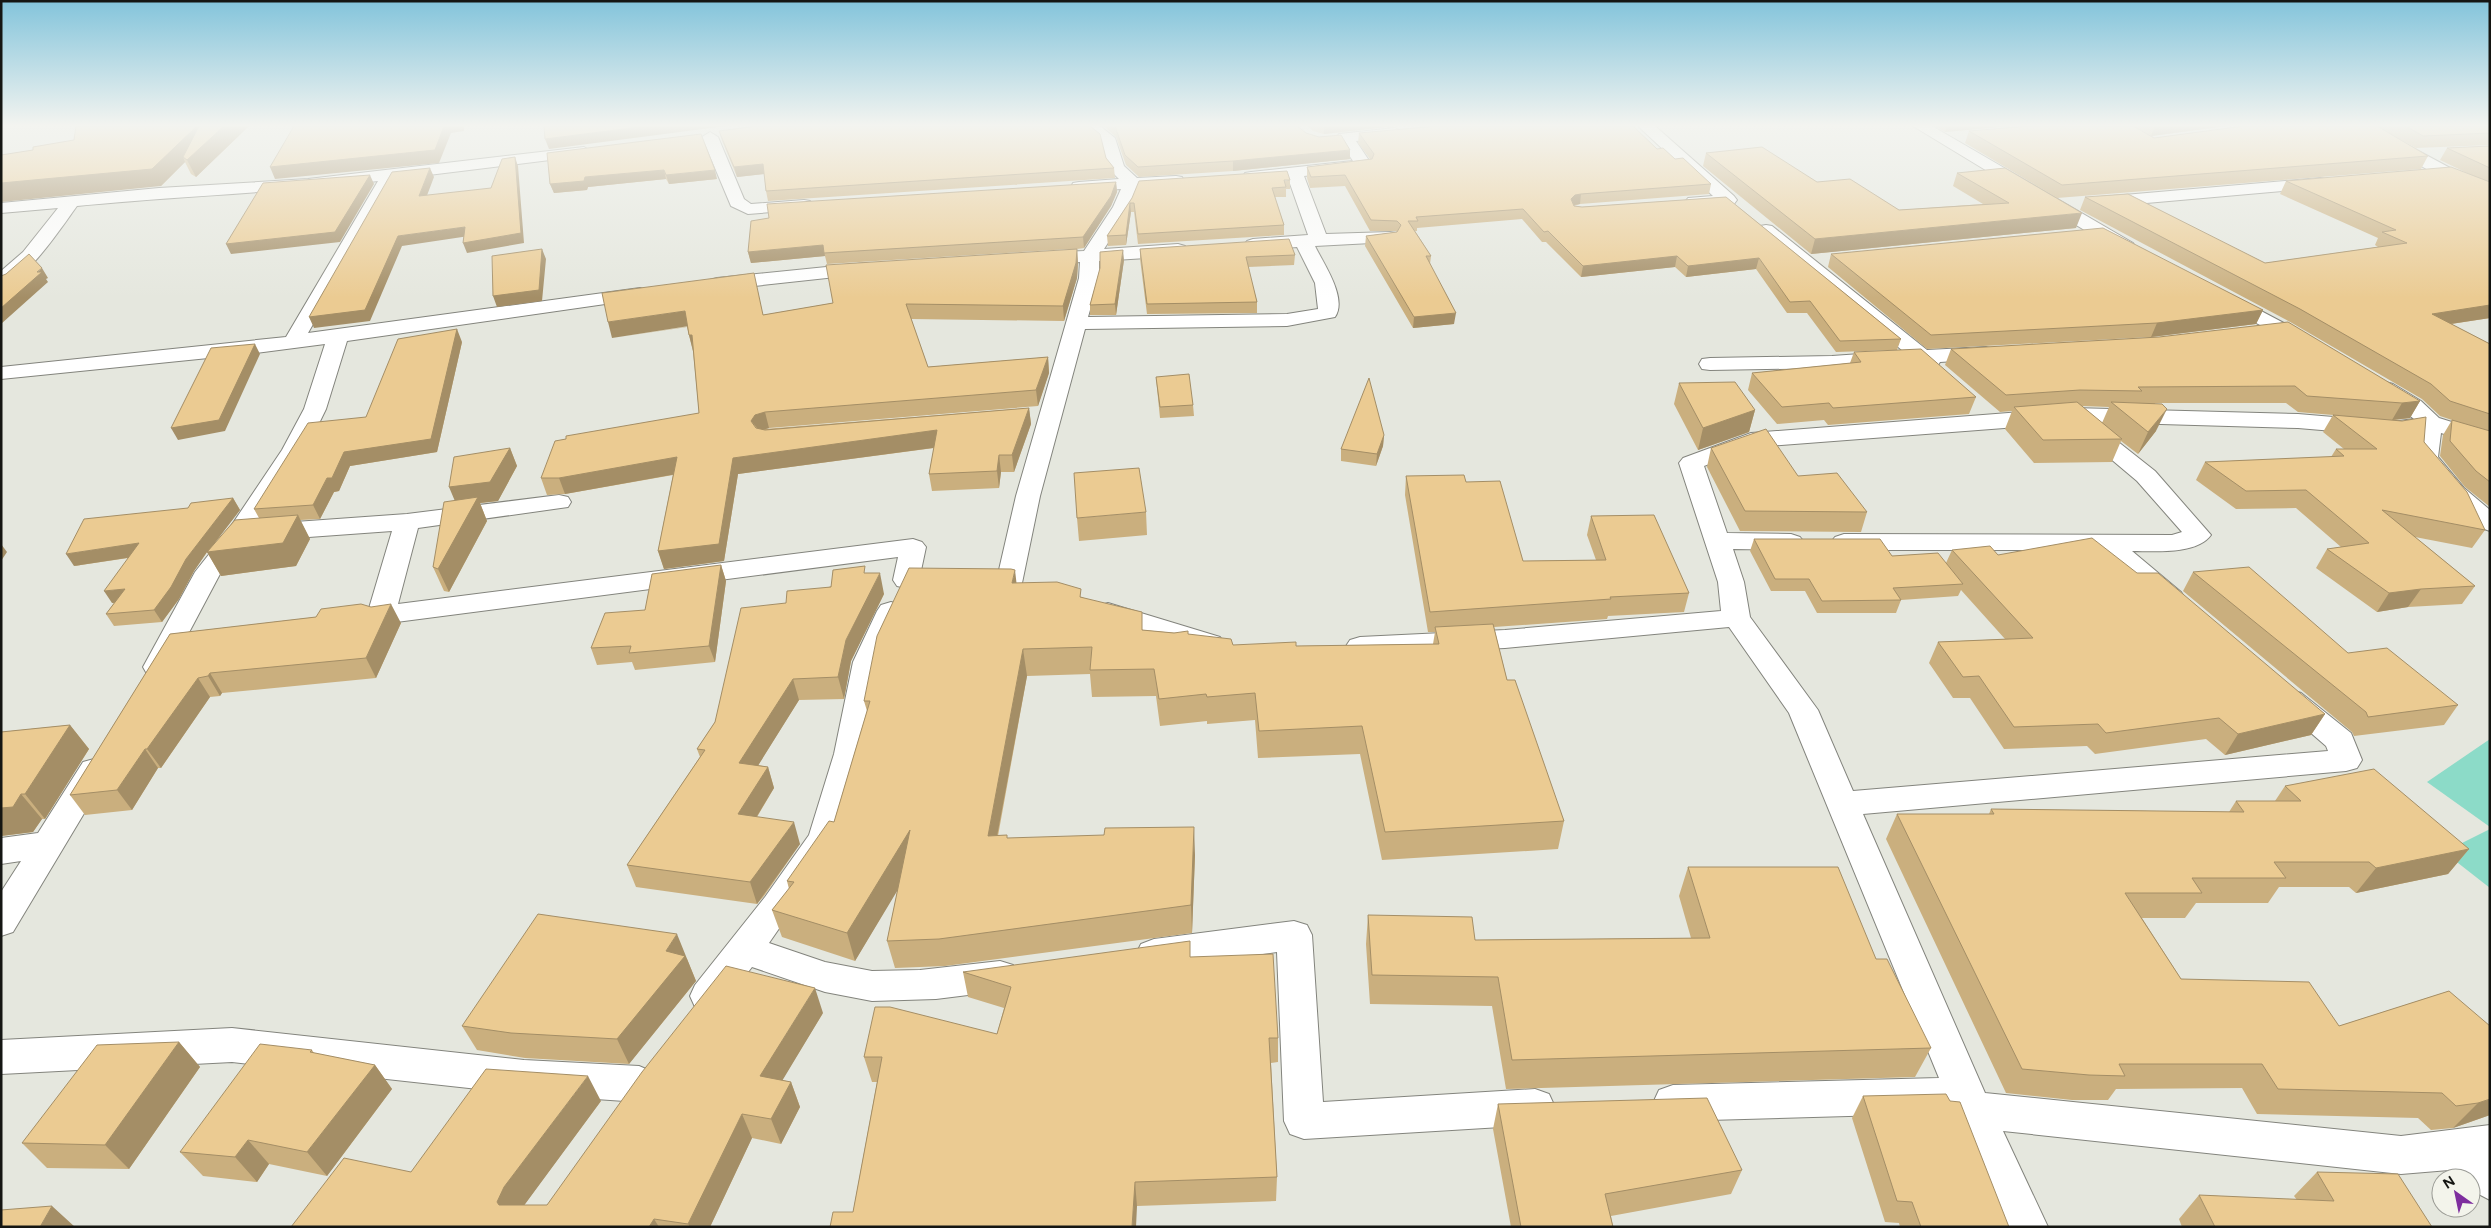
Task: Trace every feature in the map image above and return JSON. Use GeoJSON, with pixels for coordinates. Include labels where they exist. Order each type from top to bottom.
{"type":"FeatureCollection","features":[{"type":"Feature","properties":{"kind":"street"},"geometry":{"type":"LineString","coordinates":[[1,208],[296,183]]}},
{"type":"Feature","properties":{"kind":"street"},"geometry":{"type":"LineString","coordinates":[[294,342],[385,183]]}},
{"type":"Feature","properties":{"kind":"street"},"geometry":{"type":"LineString","coordinates":[[729,183],[737,202],[748,208],[817,204]]}},
{"type":"Feature","properties":{"kind":"street"},"geometry":{"type":"LineString","coordinates":[[1064,188],[1128,183]]}},
{"type":"Feature","properties":{"kind":"street"},"geometry":{"type":"LineString","coordinates":[[1009,585],[1028,496],[1042,415],[1077,324],[1089,278],[1090,256],[1122,208],[1132,183]]}},
{"type":"Feature","properties":{"kind":"street"},"geometry":{"type":"LineString","coordinates":[[1077,324],[1287,320],[1328,313],[1330,297],[1318,268],[1297,183]]}},
{"type":"Feature","properties":{"kind":"street"},"geometry":{"type":"LineString","coordinates":[[1710,183],[1740,210],[1817,261],[1944,376]]}},
{"type":"Feature","properties":{"kind":"street"},"geometry":{"type":"LineString","coordinates":[[2017,183],[2101,234],[2145,256]]}},
{"type":"Feature","properties":{"kind":"street"},"geometry":{"type":"LineString","coordinates":[[2055,205],[2322,183]]}},
{"type":"Feature","properties":{"kind":"street"},"geometry":{"type":"LineString","coordinates":[[2470,183],[2490,192]]}},
{"type":"Feature","properties":{"kind":"street"},"geometry":{"type":"LineString","coordinates":[[1,281],[30,256],[72,201]]}},
{"type":"Feature","properties":{"kind":"street"},"geometry":{"type":"LineString","coordinates":[[1679,204],[1740,210]]}},
{"type":"Feature","properties":{"kind":"street"},"geometry":{"type":"LineString","coordinates":[[2072,236],[2101,234]]}},
{"type":"Feature","properties":{"kind":"street"},"geometry":{"type":"LineString","coordinates":[[1236,246],[1390,237]]}},
{"type":"Feature","properties":{"kind":"street"},"geometry":{"type":"LineString","coordinates":[[1022,260],[1197,249]]}},
{"type":"Feature","properties":{"kind":"street"},"geometry":{"type":"LineString","coordinates":[[694,287],[800,274],[886,268]]}},
{"type":"Feature","properties":{"kind":"street"},"geometry":{"type":"LineString","coordinates":[[2206,288],[2284,329],[2324,353]]}},
{"type":"Feature","properties":{"kind":"street"},"geometry":{"type":"LineString","coordinates":[[1,372],[209,353],[656,292]]}},
{"type":"Feature","properties":{"kind":"street"},"geometry":{"type":"LineString","coordinates":[[2246,333],[2284,329]]}},
{"type":"Feature","properties":{"kind":"street"},"geometry":{"type":"LineString","coordinates":[[145,687],[166,653],[208,572],[239,534],[294,450],[315,409],[338,336]]}},
{"type":"Feature","properties":{"kind":"street"},"geometry":{"type":"LineString","coordinates":[[1710,364],[2002,353]]}},
{"type":"Feature","properties":{"kind":"street"},"geometry":{"type":"LineString","coordinates":[[2364,377],[2413,406],[2432,423],[2490,441]]}},
{"type":"Feature","properties":{"kind":"street"},"geometry":{"type":"LineString","coordinates":[[1972,401],[1992,420]]}},
{"type":"Feature","properties":{"kind":"street"},"geometry":{"type":"LineString","coordinates":[[2027,1227],[1969,1103],[1803,710],[1736,618],[1731,582],[1691,462],[1751,440],[2073,415],[2298,421],[2392,429],[2432,423]]}},
{"type":"Feature","properties":{"kind":"street"},"geometry":{"type":"LineString","coordinates":[[1718,541],[2175,543],[2198,535],[2146,476],[2073,415]]}},
{"type":"Feature","properties":{"kind":"street"},"geometry":{"type":"LineString","coordinates":[[2432,423],[2426,458],[2444,483],[2469,507],[2490,523]]}},
{"type":"Feature","properties":{"kind":"street"},"geometry":{"type":"LineString","coordinates":[[239,534],[406,522],[559,502]]}},
{"type":"Feature","properties":{"kind":"street"},"geometry":{"type":"LineString","coordinates":[[406,522],[381,615],[913,547],[906,580],[866,662],[849,754],[824,839],[744,949],[691,1017]]}},
{"type":"Feature","properties":{"kind":"street"},"geometry":{"type":"LineString","coordinates":[[2107,543],[2190,613]]}},
{"type":"Feature","properties":{"kind":"street"},"geometry":{"type":"LineString","coordinates":[[906,580],[934,581]]}},
{"type":"Feature","properties":{"kind":"street"},"geometry":{"type":"LineString","coordinates":[[1083,604],[1237,650]]}},
{"type":"Feature","properties":{"kind":"street"},"geometry":{"type":"LineString","coordinates":[[1335,648],[1505,639],[1736,618]]}},
{"type":"Feature","properties":{"kind":"street"},"geometry":{"type":"LineString","coordinates":[[1843,804],[2346,760],[2340,741],[2272,684]]}},
{"type":"Feature","properties":{"kind":"street"},"geometry":{"type":"LineString","coordinates":[[1,922],[108,746]]}},
{"type":"Feature","properties":{"kind":"street"},"geometry":{"type":"LineString","coordinates":[[1,851],[49,844]]}},
{"type":"Feature","properties":{"kind":"street"},"geometry":{"type":"LineString","coordinates":[[1120,959],[1294,935],[1304,1122],[1486,1108],[1574,1106]]}},
{"type":"Feature","properties":{"kind":"street"},"geometry":{"type":"LineString","coordinates":[[744,949],[828,977],[870,986],[945,983],[1032,971]]}},
{"type":"Feature","properties":{"kind":"street"},"geometry":{"type":"LineString","coordinates":[[1,1056],[232,1045],[524,1077],[648,1073],[616,1116]]}},
{"type":"Feature","properties":{"kind":"street"},"geometry":{"type":"LineString","coordinates":[[1643,1104],[1969,1103],[2401,1155],[2473,1147],[2490,1180]]}},
{"type":"Feature","properties":{"kind":"water"},"geometry":{"type":"Polygon","coordinates":[[[2490,739],[2490,827],[2427,782],[2490,739]]]}},
{"type":"Feature","properties":{"kind":"water"},"geometry":{"type":"Polygon","coordinates":[[[2490,829],[2490,888],[2444,852],[2490,829]]]}},
{"type":"Feature","properties":{"kind":"building"},"geometry":{"type":"Polygon","coordinates":[[[263,183],[365,183],[335,232],[226,244],[263,183]]]}},
{"type":"Feature","properties":{"kind":"building"},"geometry":{"type":"Polygon","coordinates":[[[386,183],[424,183],[419,196],[491,188],[493,183],[517,183],[521,233],[463,243],[465,227],[398,236],[365,310],[309,317],[386,183]]]}},
{"type":"Feature","properties":{"kind":"building"},"geometry":{"type":"Polygon","coordinates":[[[765,183],[882,183],[766,191],[765,183]]]}},
{"type":"Feature","properties":{"kind":"building"},"geometry":{"type":"Polygon","coordinates":[[[1116,183],[1111,196],[1083,237],[824,253],[823,245],[748,252],[751,221],[769,218],[767,204],[1116,183]]]}},
{"type":"Feature","properties":{"kind":"building"},"geometry":{"type":"Polygon","coordinates":[[[1138,183],[1285,183],[1286,187],[1272,188],[1284,225],[1138,234],[1134,203],[1130,203],[1126,235],[1107,236],[1132,198],[1138,183]]]}},
{"type":"Feature","properties":{"kind":"building"},"geometry":{"type":"Polygon","coordinates":[[[1350,183],[1710,183],[1581,194],[1575,195],[1571,199],[1574,206],[1582,207],[1726,197],[1901,339],[1840,341],[1810,301],[1790,302],[1759,258],[1688,266],[1677,256],[1583,266],[1548,231],[1544,232],[1523,209],[1416,217],[1418,221],[1408,221],[1431,256],[1426,256],[1456,313],[1414,317],[1366,236],[1397,232],[1401,225],[1397,221],[1371,220],[1350,183]]]}},
{"type":"Feature","properties":{"kind":"building"},"geometry":{"type":"Polygon","coordinates":[[[1744,183],[1857,183],[1899,210],[2009,203],[1975,183],[2031,183],[2082,213],[1815,239],[1744,183]]]}},
{"type":"Feature","properties":{"kind":"building"},"geometry":{"type":"Polygon","coordinates":[[[2059,183],[2083,183],[2062,185],[2059,183]]]}},
{"type":"Feature","properties":{"kind":"building"},"geometry":{"type":"Polygon","coordinates":[[[2291,183],[2490,183],[2490,305],[2432,314],[2490,344],[2490,414],[2450,401],[2431,384],[2300,309],[2085,197],[2128,194],[2265,263],[2407,243],[2382,232],[2396,230],[2291,183]]]}},
{"type":"Feature","properties":{"kind":"building"},"geometry":{"type":"Polygon","coordinates":[[[2103,228],[2263,310],[2157,323],[1931,335],[1831,254],[2103,228]]]}},
{"type":"Feature","properties":{"kind":"building"},"geometry":{"type":"Polygon","coordinates":[[[1289,239],[1295,255],[1246,257],[1257,302],[1147,304],[1140,249],[1289,239]]]}},
{"type":"Feature","properties":{"kind":"building"},"geometry":{"type":"Polygon","coordinates":[[[542,249],[539,290],[493,296],[492,256],[542,249]]]}},
{"type":"Feature","properties":{"kind":"building"},"geometry":{"type":"Polygon","coordinates":[[[1077,249],[1076,263],[1063,306],[906,304],[928,367],[1048,357],[1036,390],[765,412],[755,415],[751,421],[756,428],[765,430],[1029,408],[1012,455],[999,455],[997,471],[929,474],[937,430],[733,458],[719,544],[658,551],[677,457],[559,478],[541,478],[555,441],[566,439],[566,436],[699,413],[692,335],[689,335],[685,311],[608,322],[602,293],[754,273],[763,315],[833,303],[826,265],[1077,249]]]}},
{"type":"Feature","properties":{"kind":"building"},"geometry":{"type":"Polygon","coordinates":[[[1123,250],[1115,304],[1090,305],[1100,268],[1100,252],[1123,250]]]}},
{"type":"Feature","properties":{"kind":"building"},"geometry":{"type":"Polygon","coordinates":[[[29,254],[42,268],[37,272],[42,272],[1,308],[1,276],[6,274],[29,254]]]}},
{"type":"Feature","properties":{"kind":"building"},"geometry":{"type":"Polygon","coordinates":[[[2288,322],[2420,401],[2402,403],[2307,396],[2295,386],[2138,387],[2142,391],[2080,390],[2006,395],[1951,349],[2159,337],[2288,322]]]}},
{"type":"Feature","properties":{"kind":"building"},"geometry":{"type":"Polygon","coordinates":[[[457,329],[431,439],[344,452],[332,478],[327,478],[313,505],[254,509],[308,423],[366,417],[398,339],[457,329]]]}},
{"type":"Feature","properties":{"kind":"building"},"geometry":{"type":"Polygon","coordinates":[[[255,344],[219,420],[171,428],[211,348],[255,344]]]}},
{"type":"Feature","properties":{"kind":"building"},"geometry":{"type":"Polygon","coordinates":[[[1921,349],[1976,397],[1833,408],[1829,403],[1782,407],[1752,373],[1861,362],[1854,352],[1921,349]]]}},
{"type":"Feature","properties":{"kind":"building"},"geometry":{"type":"Polygon","coordinates":[[[1189,374],[1193,405],[1160,407],[1156,377],[1189,374]]]}},
{"type":"Feature","properties":{"kind":"building"},"geometry":{"type":"Polygon","coordinates":[[[1369,378],[1384,435],[1377,454],[1341,449],[1369,378]]]}},
{"type":"Feature","properties":{"kind":"building"},"geometry":{"type":"Polygon","coordinates":[[[1735,382],[1755,410],[1703,428],[1679,383],[1735,382]]]}},
{"type":"Feature","properties":{"kind":"building"},"geometry":{"type":"Polygon","coordinates":[[[2077,402],[2122,439],[2043,440],[2014,407],[2077,402]]]}},
{"type":"Feature","properties":{"kind":"building"},"geometry":{"type":"Polygon","coordinates":[[[2111,402],[2162,404],[2167,409],[2148,432],[2111,402]]]}},
{"type":"Feature","properties":{"kind":"building"},"geometry":{"type":"Polygon","coordinates":[[[2333,415],[2402,421],[2426,417],[2424,442],[2467,492],[2485,530],[2382,510],[2475,586],[2389,593],[2327,549],[2369,543],[2306,490],[2246,491],[2205,462],[2344,456],[2336,449],[2377,449],[2333,415]]]}},
{"type":"Feature","properties":{"kind":"building"},"geometry":{"type":"Polygon","coordinates":[[[2452,420],[2490,431],[2490,482],[2476,471],[2450,441],[2452,420]]]}},
{"type":"Feature","properties":{"kind":"building"},"geometry":{"type":"Polygon","coordinates":[[[1766,429],[1798,476],[1837,473],[1867,512],[1745,511],[1711,448],[1766,429]]]}},
{"type":"Feature","properties":{"kind":"building"},"geometry":{"type":"Polygon","coordinates":[[[510,448],[490,482],[449,487],[454,457],[510,448]]]}},
{"type":"Feature","properties":{"kind":"building"},"geometry":{"type":"Polygon","coordinates":[[[1139,468],[1146,512],[1077,518],[1074,473],[1139,468]]]}},
{"type":"Feature","properties":{"kind":"building"},"geometry":{"type":"Polygon","coordinates":[[[1464,475],[1466,482],[1500,481],[1523,561],[1606,560],[1591,516],[1654,515],[1689,593],[1610,597],[1611,599],[1430,612],[1406,476],[1464,475]]]}},
{"type":"Feature","properties":{"kind":"building"},"geometry":{"type":"Polygon","coordinates":[[[478,497],[438,569],[433,567],[444,502],[478,497]]]}},
{"type":"Feature","properties":{"kind":"building"},"geometry":{"type":"Polygon","coordinates":[[[233,498],[186,559],[171,587],[154,610],[106,614],[125,589],[104,591],[139,543],[66,554],[84,519],[188,508],[191,503],[233,498]]]}},
{"type":"Feature","properties":{"kind":"building"},"geometry":{"type":"Polygon","coordinates":[[[298,515],[283,543],[207,552],[235,520],[298,515]]]}},
{"type":"Feature","properties":{"kind":"building"},"geometry":{"type":"Polygon","coordinates":[[[2092,538],[2137,573],[2158,573],[2325,714],[2238,734],[2219,718],[2106,733],[2098,724],[2014,727],[1979,676],[1963,677],[1938,642],[2033,638],[1952,550],[1990,546],[1998,555],[2092,538]]]}},
{"type":"Feature","properties":{"kind":"building"},"geometry":{"type":"Polygon","coordinates":[[[1754,539],[1880,539],[1892,556],[1938,553],[1963,584],[1893,588],[1901,600],[1822,601],[1809,579],[1775,579],[1754,539]]]}},
{"type":"Feature","properties":{"kind":"building"},"geometry":{"type":"Polygon","coordinates":[[[721,565],[709,646],[629,653],[631,646],[591,648],[605,613],[645,610],[652,574],[721,565]]]}},
{"type":"Feature","properties":{"kind":"building"},"geometry":{"type":"Polygon","coordinates":[[[865,566],[864,573],[880,573],[846,640],[838,677],[793,679],[739,763],[768,767],[738,814],[794,822],[750,882],[627,865],[705,750],[697,749],[715,722],[741,608],[786,603],[787,591],[831,587],[833,570],[865,566]]]}},
{"type":"Feature","properties":{"kind":"building"},"geometry":{"type":"Polygon","coordinates":[[[2249,567],[2348,653],[2387,648],[2458,705],[2368,717],[2366,712],[2193,572],[2249,567]]]}},
{"type":"Feature","properties":{"kind":"building"},"geometry":{"type":"Polygon","coordinates":[[[909,568],[1011,569],[1015,570],[1012,583],[1057,582],[1081,589],[1080,597],[1142,612],[1142,630],[1174,633],[1188,631],[1188,634],[1231,639],[1233,645],[1296,642],[1296,646],[1439,644],[1435,627],[1493,624],[1507,680],[1515,680],[1564,821],[1385,832],[1362,726],[1259,731],[1255,693],[1207,697],[1206,694],[1159,699],[1154,669],[1090,670],[1092,647],[1023,649],[988,836],[1007,835],[1007,838],[1104,835],[1105,828],[1194,827],[1191,905],[939,939],[887,941],[910,830],[847,933],[772,910],[794,882],[787,881],[829,821],[834,822],[870,701],[864,701],[877,636],[909,568]]]}},
{"type":"Feature","properties":{"kind":"building"},"geometry":{"type":"Polygon","coordinates":[[[361,604],[371,607],[391,604],[366,658],[210,673],[208,676],[198,678],[117,790],[70,795],[170,634],[316,617],[321,609],[361,604]]]}},
{"type":"Feature","properties":{"kind":"building"},"geometry":{"type":"Polygon","coordinates":[[[70,725],[25,794],[21,794],[13,807],[1,808],[1,732],[70,725]]]}},
{"type":"Feature","properties":{"kind":"building"},"geometry":{"type":"Polygon","coordinates":[[[2374,769],[2469,849],[2376,868],[2369,862],[2274,862],[2286,878],[2192,878],[2202,893],[2125,893],[2181,979],[2309,982],[2339,1026],[2449,991],[2490,1026],[2490,1099],[2478,1103],[2456,1106],[2442,1093],[2278,1089],[2262,1064],[2119,1064],[2125,1076],[2022,1069],[1897,814],[1994,814],[1991,809],[2244,812],[2236,801],[2301,801],[2285,786],[2374,769]]]}},
{"type":"Feature","properties":{"kind":"building"},"geometry":{"type":"Polygon","coordinates":[[[1688,867],[1838,867],[1876,959],[1887,959],[1931,1048],[1512,1060],[1498,977],[1372,975],[1368,915],[1472,917],[1475,940],[1710,938],[1688,867]]]}},
{"type":"Feature","properties":{"kind":"building"},"geometry":{"type":"Polygon","coordinates":[[[538,914],[677,934],[666,951],[685,956],[617,1039],[511,1033],[462,1026],[538,914]]]}},
{"type":"Feature","properties":{"kind":"building"},"geometry":{"type":"Polygon","coordinates":[[[1190,941],[1190,957],[1273,954],[1278,1038],[1269,1038],[1277,1177],[1135,1182],[1132,1227],[830,1227],[833,1212],[853,1212],[882,1057],[864,1057],[875,1007],[890,1007],[997,1034],[1011,987],[963,972],[1190,941]]]}},
{"type":"Feature","properties":{"kind":"building"},"geometry":{"type":"Polygon","coordinates":[[[726,966],[815,988],[760,1076],[791,1082],[771,1119],[742,1114],[688,1224],[654,1219],[649,1227],[291,1227],[344,1158],[411,1172],[486,1069],[588,1076],[504,1187],[497,1202],[499,1205],[547,1205],[642,1072],[726,966]]]}},
{"type":"Feature","properties":{"kind":"building"},"geometry":{"type":"Polygon","coordinates":[[[179,1042],[105,1145],[22,1143],[97,1045],[179,1042]]]}},
{"type":"Feature","properties":{"kind":"building"},"geometry":{"type":"Polygon","coordinates":[[[260,1044],[312,1050],[310,1052],[375,1065],[307,1152],[248,1140],[235,1157],[180,1152],[260,1044]]]}},
{"type":"Feature","properties":{"kind":"building"},"geometry":{"type":"Polygon","coordinates":[[[1946,1094],[1950,1101],[1960,1102],[2009,1227],[1921,1227],[1912,1202],[1897,1201],[1863,1096],[1946,1094]]]}},
{"type":"Feature","properties":{"kind":"building"},"geometry":{"type":"Polygon","coordinates":[[[1707,1098],[1742,1170],[1605,1194],[1613,1227],[1521,1227],[1498,1104],[1707,1098]]]}},
{"type":"Feature","properties":{"kind":"building"},"geometry":{"type":"Polygon","coordinates":[[[2317,1172],[2398,1174],[2432,1227],[2215,1227],[2199,1195],[2334,1201],[2317,1172]]]}},
{"type":"Feature","properties":{"kind":"building"},"geometry":{"type":"Polygon","coordinates":[[[52,1206],[40,1227],[1,1227],[1,1210],[52,1206]]]}}]}
